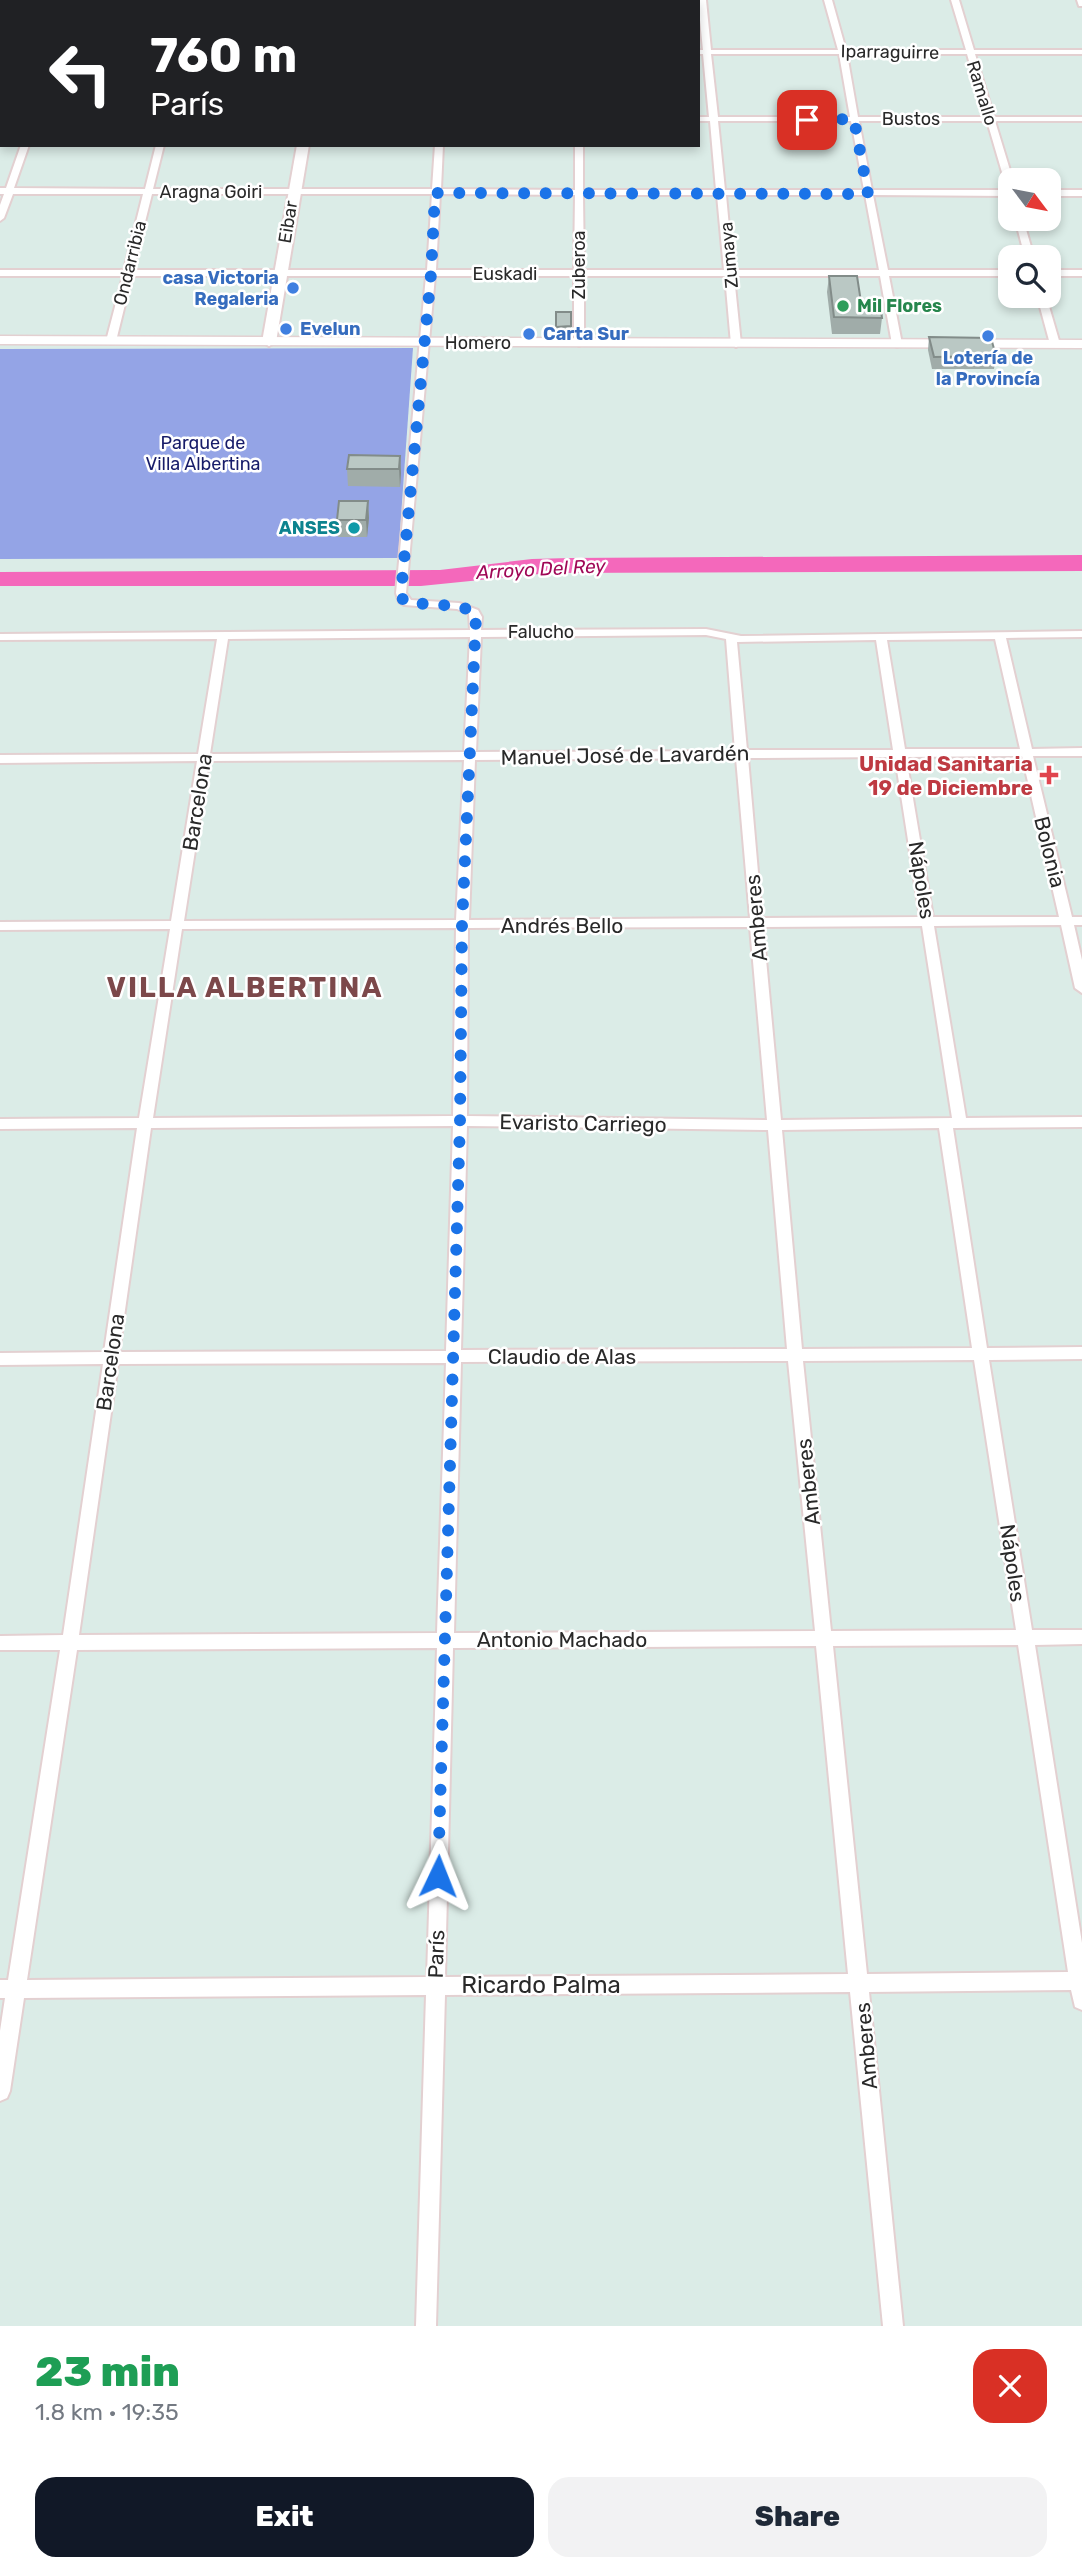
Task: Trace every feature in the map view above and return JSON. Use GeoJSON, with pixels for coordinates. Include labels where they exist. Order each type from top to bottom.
{"type":"FeatureCollection","features":[{"type":"Feature","properties":{"kind":"main road","name":"Homero"},"geometry":{"type":"LineString","coordinates":[[0,340],[1082,344]]}},
{"type":"Feature","properties":{"kind":"street","name":"Zumaya"},"geometry":{"type":"LineString","coordinates":[[702,0],[736,344]]}},
{"type":"Feature","properties":{"kind":"street"},"geometry":{"type":"LineString","coordinates":[[828,0],[842,51],[897,344]]}},
{"type":"Feature","properties":{"kind":"street","name":"Ramallo"},"geometry":{"type":"LineString","coordinates":[[955,0],[1005,168]]}},
{"type":"Feature","properties":{"kind":"street","name":"Iparraguirre"},"geometry":{"type":"LineString","coordinates":[[700,52],[1082,52]]}},
{"type":"Feature","properties":{"kind":"street","name":"Bustos"},"geometry":{"type":"LineString","coordinates":[[700,120],[1082,119]]}},
{"type":"Feature","properties":{"kind":"street"},"geometry":{"type":"LineString","coordinates":[[0,218],[5,191],[24,147]]}},
{"type":"Feature","properties":{"kind":"street","name":"Ondarribia"},"geometry":{"type":"LineString","coordinates":[[111,341],[159,147]]}},
{"type":"Feature","properties":{"kind":"street","name":"Eibar"},"geometry":{"type":"LineString","coordinates":[[269,342],[292,192],[303,147]]}},
{"type":"Feature","properties":{"kind":"street"},"geometry":{"type":"LineString","coordinates":[[439,147],[431,274],[401,593],[403,600],[408,603],[467,608],[476,617],[475,632]]}},
{"type":"Feature","properties":{"kind":"street","name":"Zuberoa"},"geometry":{"type":"LineString","coordinates":[[579,147],[579,343]]}},
{"type":"Feature","properties":{"kind":"street","name":"Aragna Goiri"},"geometry":{"type":"LineString","coordinates":[[5,191],[998,193]]}},
{"type":"Feature","properties":{"kind":"street"},"geometry":{"type":"LineString","coordinates":[[1061,193],[1082,193]]}},
{"type":"Feature","properties":{"kind":"street","name":"Euskadi"},"geometry":{"type":"LineString","coordinates":[[0,273],[998,273]]}},
{"type":"Feature","properties":{"kind":"street"},"geometry":{"type":"LineString","coordinates":[[1061,273],[1082,273]]}},
{"type":"Feature","properties":{"kind":"street"},"geometry":{"type":"LineString","coordinates":[[1044,308],[1055,344]]}},
{"type":"Feature","properties":{"kind":"street","name":"Falucho"},"geometry":{"type":"LineString","coordinates":[[0,637],[475,632],[706,632],[731,638],[1082,634]]}},
{"type":"Feature","properties":{"kind":"street","name":"París"},"geometry":{"type":"LineString","coordinates":[[426,2326],[460,1121],[462,925],[475,632]]}},
{"type":"Feature","properties":{"kind":"street","name":"Barcelona"},"geometry":{"type":"LineString","coordinates":[[0,2091],[8,1989],[70,1643],[145,1123],[223,634]]}},
{"type":"Feature","properties":{"kind":"street","name":"Bolonia"},"geometry":{"type":"LineString","coordinates":[[999,634],[1082,988]]}},
{"type":"Feature","properties":{"kind":"street","name":"Nápoles"},"geometry":{"type":"LineString","coordinates":[[881,637],[929,923],[982,1354],[1082,2001]]}},
{"type":"Feature","properties":{"kind":"street","name":"Amberes"},"geometry":{"type":"LineString","coordinates":[[731,638],[795,1355],[893,2326]]}},
{"type":"Feature","properties":{"kind":"street","name":"Manuel José de Lavardén"},"geometry":{"type":"LineString","coordinates":[[0,759],[1082,752]]}},
{"type":"Feature","properties":{"kind":"street","name":"Andrés Bello"},"geometry":{"type":"LineString","coordinates":[[0,926],[1082,922]]}},
{"type":"Feature","properties":{"kind":"street","name":"Evaristo Carriego"},"geometry":{"type":"LineString","coordinates":[[0,1124],[460,1121],[773,1125],[1082,1122]]}},
{"type":"Feature","properties":{"kind":"street","name":"Claudio de Alas"},"geometry":{"type":"LineString","coordinates":[[0,1359],[1082,1353]]}},
{"type":"Feature","properties":{"kind":"street","name":"Antonio Machado"},"geometry":{"type":"LineString","coordinates":[[0,1643],[1082,1637]]}},
{"type":"Feature","properties":{"kind":"street","name":"Ricardo Palma"},"geometry":{"type":"LineString","coordinates":[[8,1989],[1080,1981]]}},
{"type":"Feature","properties":{"kind":"green space","name":"Parque de Villa Albertina"},"geometry":{"type":"Polygon","coordinates":[[[413,348],[398,558],[0,559],[0,349],[413,348]]]}},
{"type":"Feature","properties":{"kind":"water","name":"Arroyo Del Rey"},"geometry":{"type":"Polygon","coordinates":[[[1082,555],[1082,571],[549,573],[421,586],[0,586],[0,572],[440,570],[532,559],[570,558],[1082,555]]]}},
{"type":"Feature","properties":{"kind":"building"},"geometry":{"type":"Polygon","coordinates":[[[829,276],[857,276],[861,302],[880,302],[882,318],[834,317],[829,276]]]}},
{"type":"Feature","properties":{"kind":"building"},"geometry":{"type":"Polygon","coordinates":[[[556,312],[571,312],[571,326],[556,327],[556,312]]]}},
{"type":"Feature","properties":{"kind":"building"},"geometry":{"type":"Polygon","coordinates":[[[929,337],[991,338],[996,356],[934,357],[929,337]]]}},
{"type":"Feature","properties":{"kind":"building"},"geometry":{"type":"Polygon","coordinates":[[[349,455],[400,456],[399,469],[347,469],[349,455]]]}},
{"type":"Feature","properties":{"kind":"building"},"geometry":{"type":"Polygon","coordinates":[[[339,501],[368,501],[366,520],[337,520],[339,501]]]}},
{"type":"Feature","properties":{"kind":"place","name":"casa Victoria Regaleria"},"geometry":{"type":"Point","coordinates":[293,288]}},
{"type":"Feature","properties":{"kind":"place","name":"Mil Flores"},"geometry":{"type":"Point","coordinates":[843,306]}},
{"type":"Feature","properties":{"kind":"place","name":"Evelun"},"geometry":{"type":"Point","coordinates":[286,329]}},
{"type":"Feature","properties":{"kind":"place","name":"Carta Sur"},"geometry":{"type":"Point","coordinates":[529,334]}},
{"type":"Feature","properties":{"kind":"place","name":"Lotería de la Provincía"},"geometry":{"type":"Point","coordinates":[988,336]}},
{"type":"Feature","properties":{"kind":"place","name":"ANSES"},"geometry":{"type":"Point","coordinates":[354,528]}},
{"type":"Feature","properties":{"kind":"place","name":"Unidad Sanitaria 19 de Diciembre"},"geometry":{"type":"Point","coordinates":[1049,775]}},
{"type":"Feature","properties":{"kind":"district","name":"VILLA ALBERTINA"},"geometry":{"type":"Point","coordinates":[245,987]}},
{"type":"Feature","properties":{"kind":"route"},"geometry":{"type":"LineString","coordinates":[[438,1876],[460,1121],[462,925],[476,617],[474,612],[459,606],[408,603],[403,600],[401,593],[431,274],[435,193],[868,194],[854,119],[807,120]]}}]}
